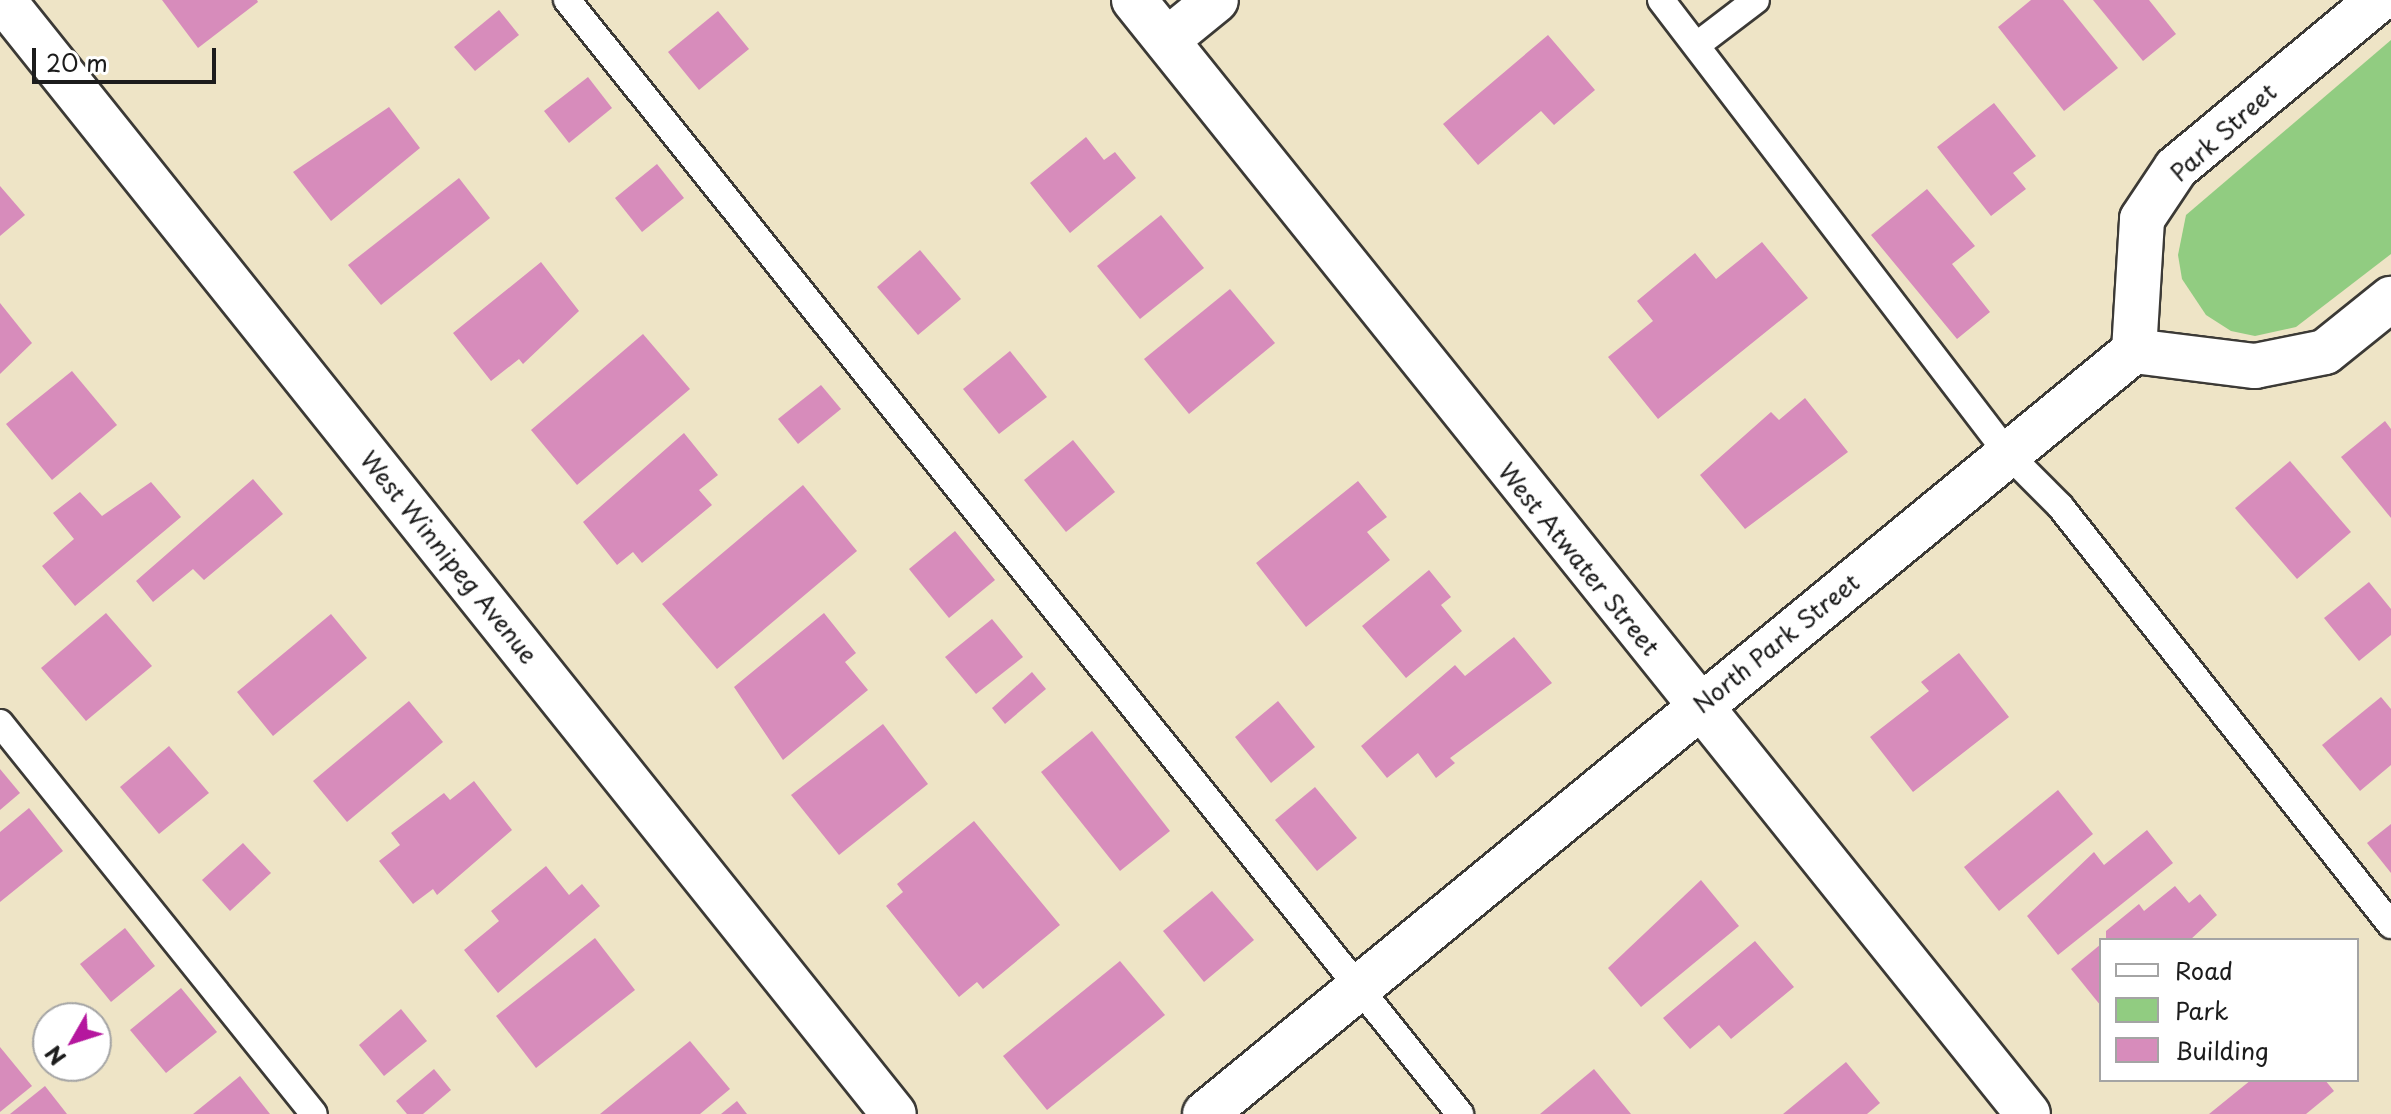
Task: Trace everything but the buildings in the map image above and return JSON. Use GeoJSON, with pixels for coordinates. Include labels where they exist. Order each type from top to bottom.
{"type":"FeatureCollection","features":[{"type":"Feature","properties":{"kind":"street","name":"West Winnipeg Avenue"},"geometry":{"type":"LineString","coordinates":[[3,0],[894,1114]]}},
{"type":"Feature","properties":{"kind":"street","name":"West Atwater Street"},"geometry":{"type":"LineString","coordinates":[[1134,0],[1697,707],[2028,1114]]}},
{"type":"Feature","properties":{"kind":"street"},"geometry":{"type":"LineString","coordinates":[[1167,40],[1216,0]]}},
{"type":"Feature","properties":{"kind":"street","name":"Park Street"},"geometry":{"type":"LineString","coordinates":[[2134,351],[2133,281],[2142,219],[2176,168],[2378,0]]}},
{"type":"Feature","properties":{"kind":"street"},"geometry":{"type":"LineString","coordinates":[[2134,351],[2255,366],[2325,352],[2391,299]]}},
{"type":"Feature","properties":{"kind":"street","name":"North Park Street"},"geometry":{"type":"LineString","coordinates":[[1205,1114],[2134,351]]}},
{"type":"Feature","properties":{"kind":"lane"},"geometry":{"type":"LineString","coordinates":[[567,0],[1460,1114]]}},
{"type":"Feature","properties":{"kind":"lane"},"geometry":{"type":"LineString","coordinates":[[1661,0],[2008,454],[2060,506],[2391,925]]}},
{"type":"Feature","properties":{"kind":"lane"},"geometry":{"type":"LineString","coordinates":[[1697,45],[1756,0]]}},
{"type":"Feature","properties":{"kind":"lane"},"geometry":{"type":"LineString","coordinates":[[0,723],[314,1114]]}},
{"type":"Feature","properties":{"kind":"green space"},"geometry":{"type":"Polygon","coordinates":[[[2391,40],[2391,254],[2296,327],[2255,336],[2231,331],[2206,315],[2182,279],[2178,255],[2186,215],[2391,40]]]}}]}
